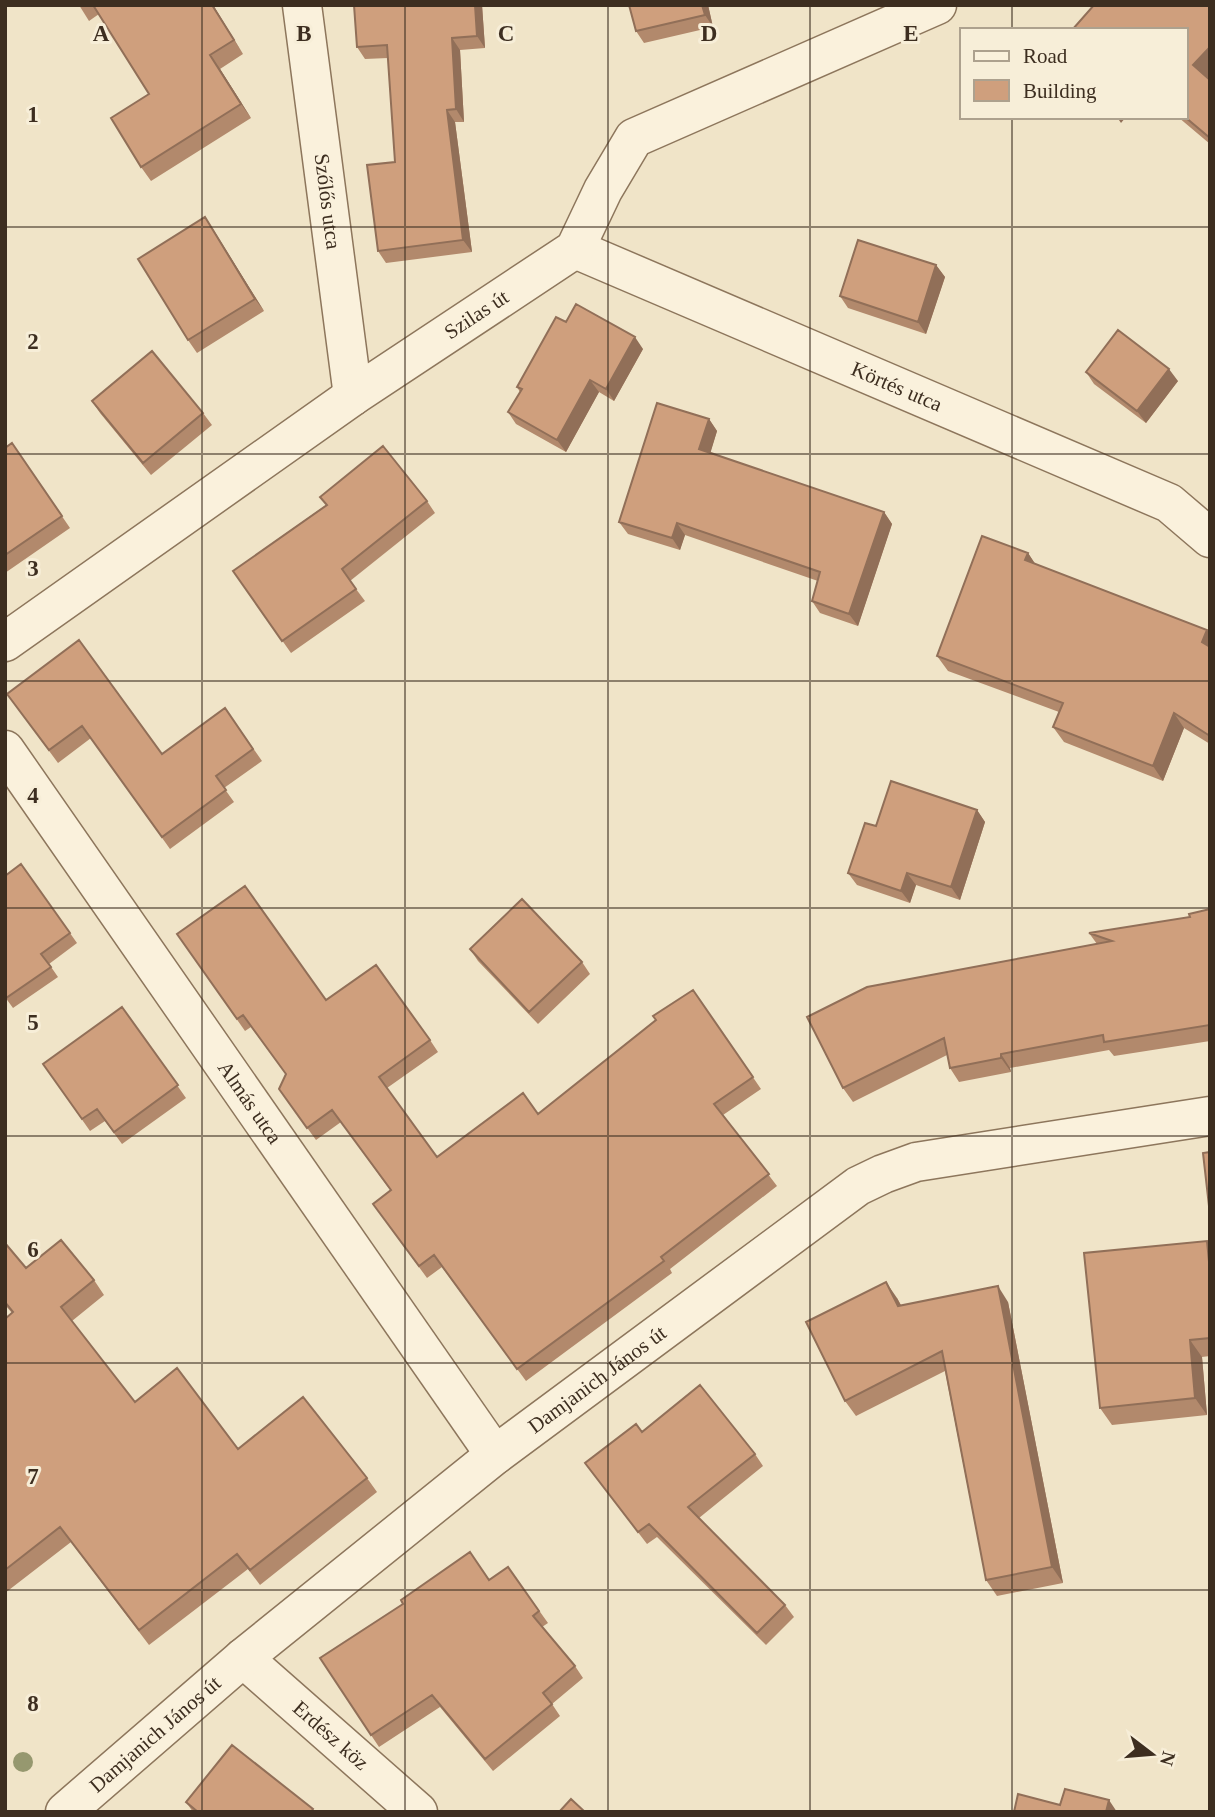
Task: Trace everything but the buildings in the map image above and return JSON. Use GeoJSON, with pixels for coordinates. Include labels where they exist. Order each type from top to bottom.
{"type":"FeatureCollection","features":[{"type":"Feature","properties":{"kind":"street","name":"Szőlős utca"},"geometry":{"type":"LineString","coordinates":[[302,5],[353,396]]}},
{"type":"Feature","properties":{"kind":"street"},"geometry":{"type":"LineString","coordinates":[[575,249],[603,190],[634,138],[937,5]]}},
{"type":"Feature","properties":{"kind":"street","name":"Szilas út"},"geometry":{"type":"LineString","coordinates":[[5,642],[353,396],[575,249]]}},
{"type":"Feature","properties":{"kind":"street","name":"Körtés utca"},"geometry":{"type":"LineString","coordinates":[[575,249],[1169,503],[1210,538]]}},
{"type":"Feature","properties":{"kind":"street","name":"Almás utca"},"geometry":{"type":"LineString","coordinates":[[5,750],[495,1455]]}},
{"type":"Feature","properties":{"kind":"street","name":"Damjanich János út"},"geometry":{"type":"LineString","coordinates":[[65,1812],[243,1658],[495,1455],[858,1186],[916,1162],[1210,1116]]}},
{"type":"Feature","properties":{"kind":"street","name":"Erdész köz"},"geometry":{"type":"LineString","coordinates":[[243,1658],[418,1812]]}}]}
